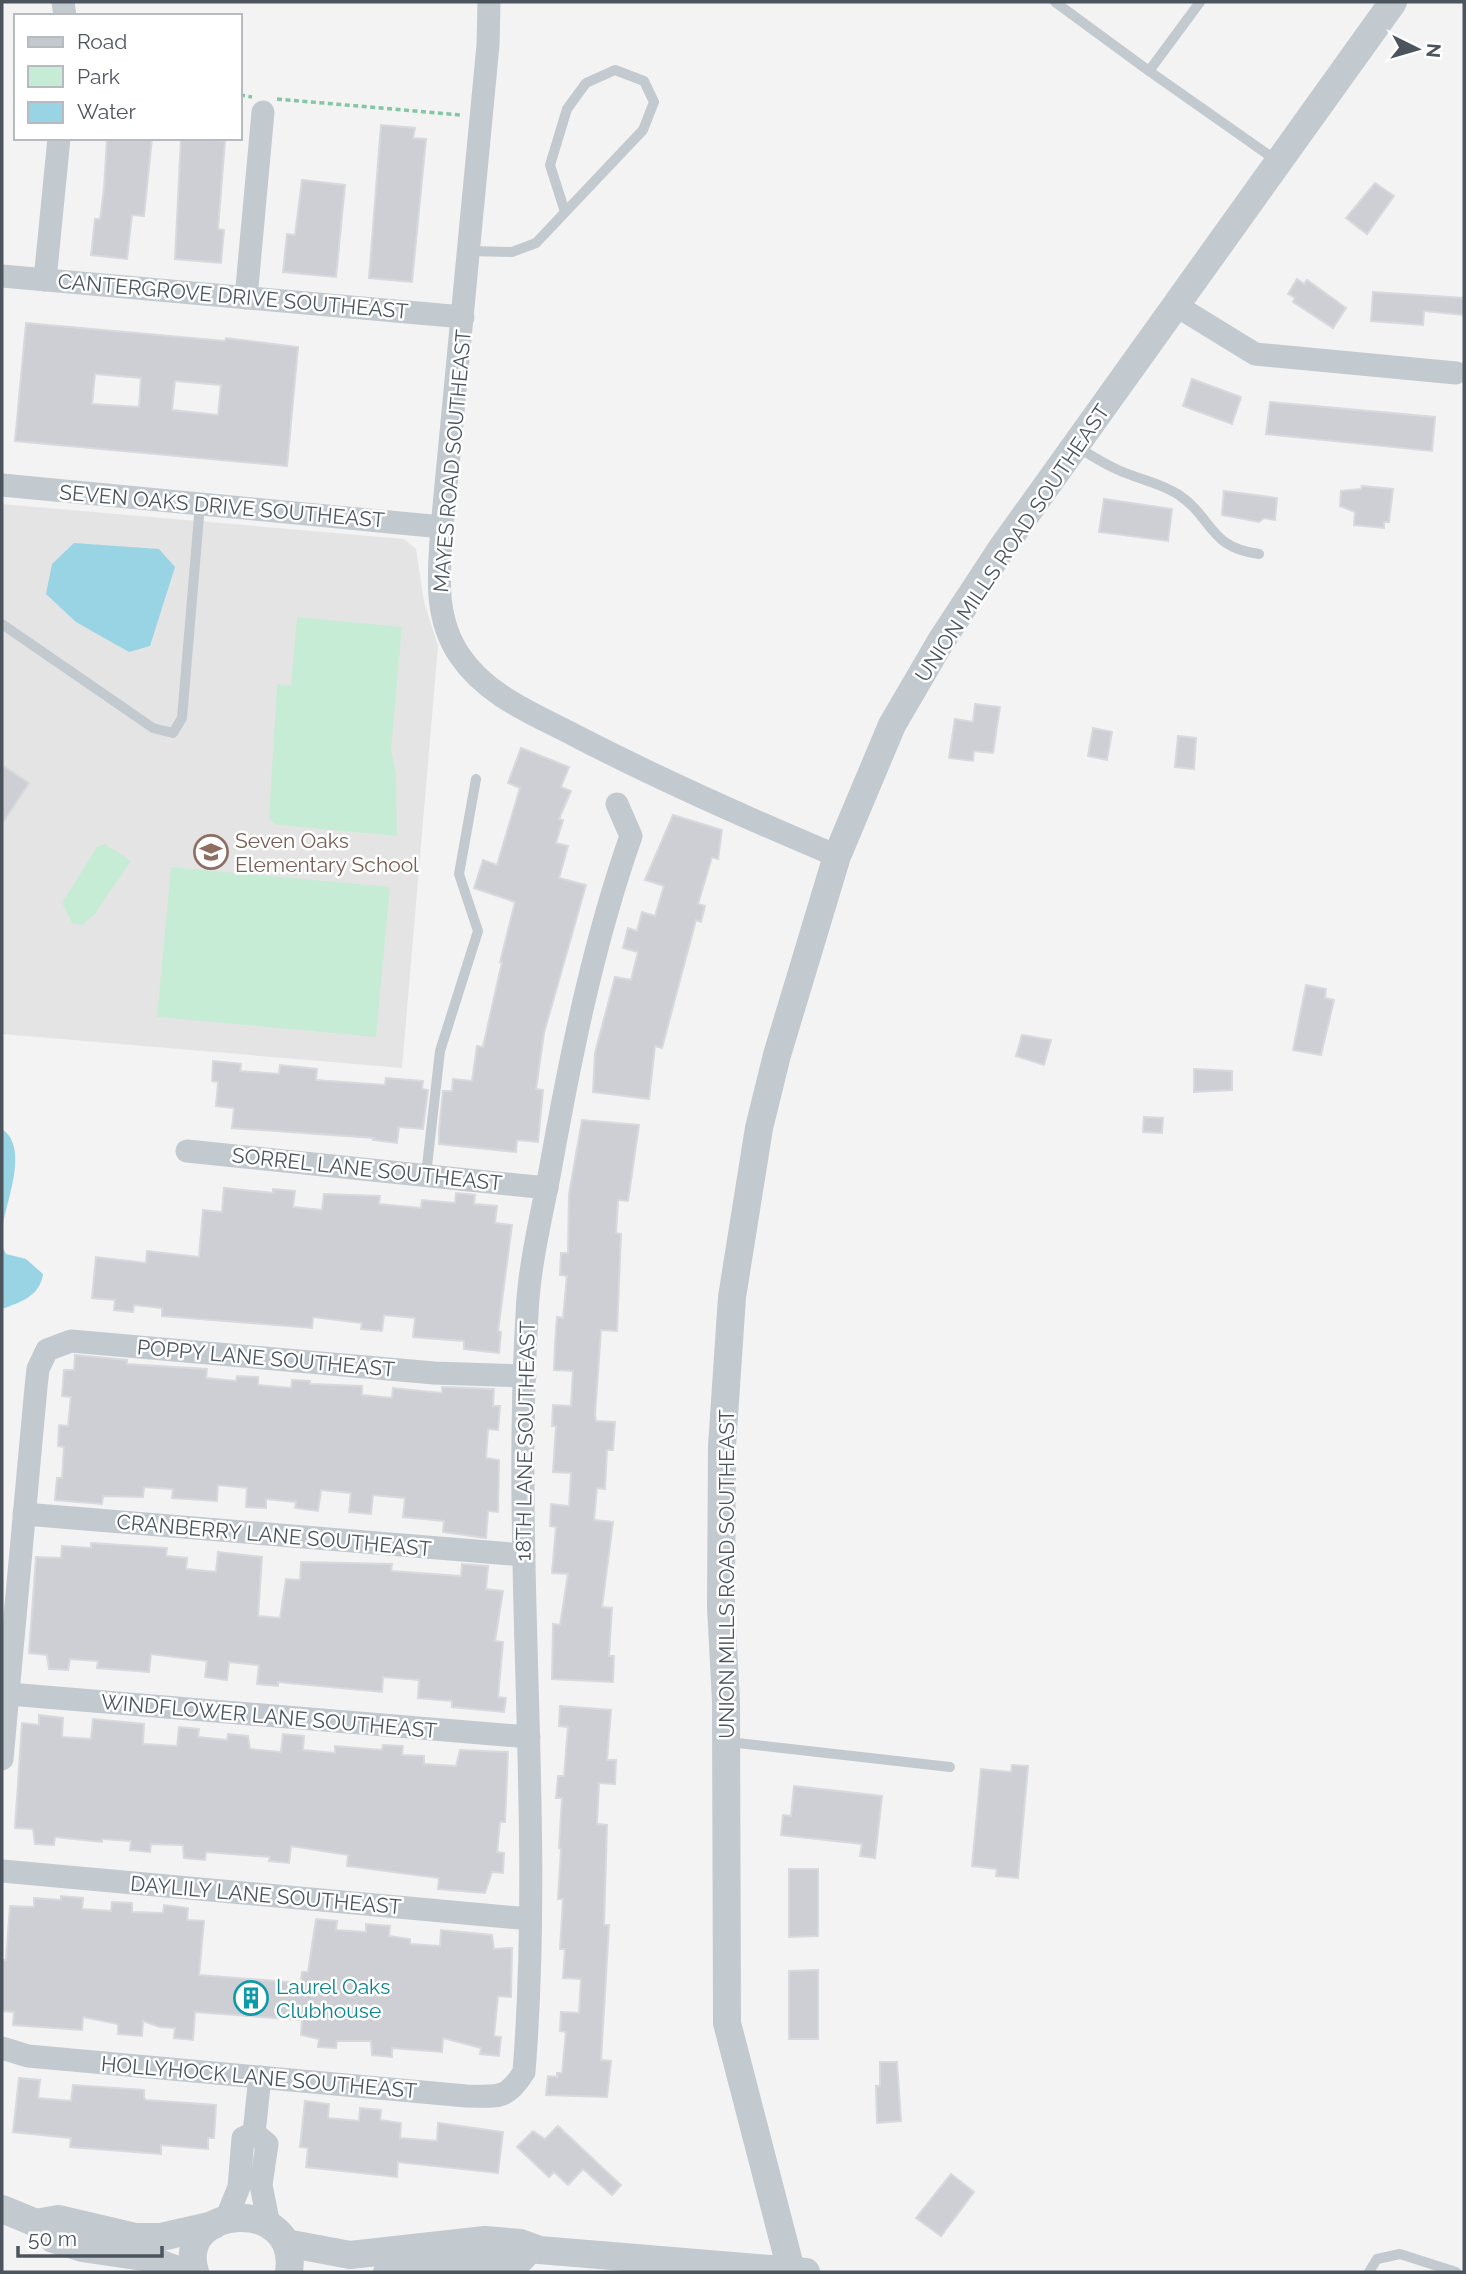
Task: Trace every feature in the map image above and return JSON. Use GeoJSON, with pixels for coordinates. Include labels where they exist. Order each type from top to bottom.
{"type":"FeatureCollection","features":[{"type":"Feature","properties":{"kind":"street","name":"MAYES ROAD SOUTHEAST"},"geometry":{"type":"LineString","coordinates":[[489,2],[481,117],[442,527],[438,587],[444,626],[459,655],[482,682],[506,700],[638,769],[837,856]]}},
{"type":"Feature","properties":{"kind":"street","name":"UNION MILLS ROAD SOUTHEAST"},"geometry":{"type":"LineString","coordinates":[[798,2271],[727,2023],[726,1742],[721,1607],[722,1446],[732,1297],[759,1128],[777,1055],[837,856],[892,725],[949,630],[1075,446],[1393,2]]}},
{"type":"Feature","properties":{"kind":"street"},"geometry":{"type":"LineString","coordinates":[[246,298],[261,102]]}},
{"type":"Feature","properties":{"kind":"street"},"geometry":{"type":"LineString","coordinates":[[45,280],[60,140]]}},
{"type":"Feature","properties":{"kind":"street","name":"CANTERGROVE DRIVE SOUTHEAST"},"geometry":{"type":"LineString","coordinates":[[2,276],[463,317]]}},
{"type":"Feature","properties":{"kind":"street"},"geometry":{"type":"LineString","coordinates":[[1177,306],[1255,354],[1457,373]]}},
{"type":"Feature","properties":{"kind":"street","name":"SEVEN OAKS DRIVE SOUTHEAST"},"geometry":{"type":"LineString","coordinates":[[2,486],[442,527]]}},
{"type":"Feature","properties":{"kind":"street","name":"18TH LANE SOUTHEAST"},"geometry":{"type":"LineString","coordinates":[[513,2090],[524,2073],[530,1919],[524,1555],[527,1311],[567,1076],[617,875],[631,836],[617,804]]}},
{"type":"Feature","properties":{"kind":"street","name":"SORREL LANE SOUTHEAST"},"geometry":{"type":"LineString","coordinates":[[187,1151],[547,1188]]}},
{"type":"Feature","properties":{"kind":"street","name":"POPPY LANE SOUTHEAST"},"geometry":{"type":"LineString","coordinates":[[23,1514],[38,1369],[47,1350],[71,1341],[434,1373],[525,1376]]}},
{"type":"Feature","properties":{"kind":"street"},"geometry":{"type":"LineString","coordinates":[[2,1759],[23,1514]]}},
{"type":"Feature","properties":{"kind":"street","name":"CRANBERRY LANE SOUTHEAST"},"geometry":{"type":"LineString","coordinates":[[23,1514],[524,1555]]}},
{"type":"Feature","properties":{"kind":"street","name":"WINDFLOWER LANE SOUTHEAST"},"geometry":{"type":"LineString","coordinates":[[9,1694],[528,1737]]}},
{"type":"Feature","properties":{"kind":"street","name":"DAYLILY LANE SOUTHEAST"},"geometry":{"type":"LineString","coordinates":[[2,1871],[530,1919]]}},
{"type":"Feature","properties":{"kind":"street","name":"HOLLYHOCK LANE SOUTHEAST"},"geometry":{"type":"LineString","coordinates":[[3,2049],[28,2056],[466,2096],[502,2096],[513,2090]]}},
{"type":"Feature","properties":{"kind":"street"},"geometry":{"type":"LineString","coordinates":[[254,2133],[260,2077]]}},
{"type":"Feature","properties":{"kind":"street"},"geometry":{"type":"LineString","coordinates":[[195,2272],[193,2259],[197,2242],[220,2222],[239,2187],[243,2138],[254,2133]]}},
{"type":"Feature","properties":{"kind":"street"},"geometry":{"type":"LineString","coordinates":[[254,2133],[267,2144],[261,2185],[277,2234],[290,2252],[289,2272]]}},
{"type":"Feature","properties":{"kind":"street"},"geometry":{"type":"LineString","coordinates":[[2,2209],[36,2223],[53,2239],[82,2248],[143,2257],[183,2272]]}},
{"type":"Feature","properties":{"kind":"street"},"geometry":{"type":"LineString","coordinates":[[36,2223],[58,2219],[110,2233],[161,2238],[245,2216],[277,2234],[351,2255],[485,2240],[520,2243],[530,2249],[628,2265],[798,2271]]}},
{"type":"Feature","properties":{"kind":"street"},"geometry":{"type":"LineString","coordinates":[[387,2272],[520,2259],[530,2249]]}},
{"type":"Feature","properties":{"kind":"lane"},"geometry":{"type":"LineString","coordinates":[[1055,2],[1233,133],[1279,163]]}},
{"type":"Feature","properties":{"kind":"lane"},"geometry":{"type":"LineString","coordinates":[[1149,71],[1199,2]]}},
{"type":"Feature","properties":{"kind":"lane"},"geometry":{"type":"LineString","coordinates":[[469,251],[512,252],[536,243],[643,130],[654,102],[644,80],[615,71],[586,83],[568,109],[550,165],[565,212]]}},
{"type":"Feature","properties":{"kind":"lane"},"geometry":{"type":"LineString","coordinates":[[1075,446],[1122,472],[1158,483],[1181,496],[1217,538],[1241,551],[1259,554]]}},
{"type":"Feature","properties":{"kind":"lane"},"geometry":{"type":"LineString","coordinates":[[2,624],[153,729],[173,733],[182,718],[200,504]]}},
{"type":"Feature","properties":{"kind":"lane"},"geometry":{"type":"LineString","coordinates":[[426,1175],[440,1051],[478,930],[459,874],[476,779]]}},
{"type":"Feature","properties":{"kind":"lane"},"geometry":{"type":"LineString","coordinates":[[726,1742],[950,1767]]}},
{"type":"Feature","properties":{"kind":"lane"},"geometry":{"type":"LineString","coordinates":[[1369,2272],[1377,2259],[1400,2254],[1456,2272]]}},
{"type":"Feature","properties":{"kind":"path"},"geometry":{"type":"LineString","coordinates":[[242,97],[261,102],[481,117]]}},
{"type":"Feature","properties":{"kind":"shaded area","name":"Seven Oaks Elementary School"},"geometry":{"type":"Polygon","coordinates":[[[2,504],[404,539],[416,549],[424,602],[438,646],[402,1068],[2,1034],[2,504]]]}},
{"type":"Feature","properties":{"kind":"green space"},"geometry":{"type":"Polygon","coordinates":[[[297,617],[402,627],[391,750],[396,773],[397,836],[277,825],[269,819],[277,684],[291,685],[297,617]]]}},
{"type":"Feature","properties":{"kind":"green space"},"geometry":{"type":"Polygon","coordinates":[[[105,844],[131,861],[94,915],[82,925],[72,923],[62,903],[97,847],[105,844]]]}},
{"type":"Feature","properties":{"kind":"green space"},"geometry":{"type":"Polygon","coordinates":[[[171,867],[390,887],[376,1037],[157,1017],[171,867]]]}},
{"type":"Feature","properties":{"kind":"water"},"geometry":{"type":"Polygon","coordinates":[[[74,543],[159,549],[175,567],[150,646],[129,652],[76,622],[46,594],[52,564],[74,543]]]}},
{"type":"Feature","properties":{"kind":"water"},"geometry":{"type":"Polygon","coordinates":[[[2,1129],[15,1150],[15,1163],[2,1232],[2,1129]]]}},
{"type":"Feature","properties":{"kind":"water"},"geometry":{"type":"Polygon","coordinates":[[[2,1246],[6,1254],[26,1259],[43,1274],[34,1293],[23,1301],[2,1309],[2,1246]]]}},
{"type":"Feature","properties":{"kind":"building"},"geometry":{"type":"Polygon","coordinates":[[[381,125],[415,128],[413,138],[426,139],[412,282],[369,278],[381,125]]]}},
{"type":"Feature","properties":{"kind":"building"},"geometry":{"type":"Polygon","coordinates":[[[107,140],[152,140],[144,216],[132,215],[127,259],[91,255],[95,219],[100,219],[107,140]]]}},
{"type":"Feature","properties":{"kind":"building"},"geometry":{"type":"Polygon","coordinates":[[[181,140],[225,141],[218,229],[224,230],[221,263],[175,259],[181,140]]]}},
{"type":"Feature","properties":{"kind":"building"},"geometry":{"type":"Polygon","coordinates":[[[302,180],[345,185],[336,277],[283,272],[287,234],[295,235],[302,180]]]}},
{"type":"Feature","properties":{"kind":"building"},"geometry":{"type":"Polygon","coordinates":[[[1375,183],[1394,196],[1367,234],[1346,218],[1375,183]]]}},
{"type":"Feature","properties":{"kind":"building"},"geometry":{"type":"Polygon","coordinates":[[[1297,279],[1304,284],[1307,280],[1346,308],[1333,328],[1293,302],[1295,298],[1288,294],[1297,279]]]}},
{"type":"Feature","properties":{"kind":"building"},"geometry":{"type":"Polygon","coordinates":[[[1373,292],[1464,298],[1464,315],[1424,311],[1423,325],[1371,321],[1373,292]]]}},
{"type":"Feature","properties":{"kind":"building"},"geometry":{"type":"Polygon","coordinates":[[[26,323],[225,341],[226,338],[298,347],[287,466],[15,441],[26,323]],[[95,374],[92,404],[139,407],[141,378],[95,374]],[[175,381],[172,410],[218,415],[221,385],[175,381]]]}},
{"type":"Feature","properties":{"kind":"building"},"geometry":{"type":"Polygon","coordinates":[[[1192,379],[1241,397],[1232,424],[1183,406],[1192,379]]]}},
{"type":"Feature","properties":{"kind":"building"},"geometry":{"type":"Polygon","coordinates":[[[1270,402],[1435,417],[1432,451],[1266,434],[1270,402]]]}},
{"type":"Feature","properties":{"kind":"building"},"geometry":{"type":"Polygon","coordinates":[[[1362,486],[1393,489],[1389,522],[1384,522],[1384,528],[1354,525],[1355,512],[1340,506],[1341,491],[1361,489],[1362,486]]]}},
{"type":"Feature","properties":{"kind":"building"},"geometry":{"type":"Polygon","coordinates":[[[1224,491],[1277,498],[1275,520],[1264,518],[1259,522],[1222,515],[1224,491]]]}},
{"type":"Feature","properties":{"kind":"building"},"geometry":{"type":"Polygon","coordinates":[[[1104,499],[1172,509],[1168,541],[1099,532],[1104,499]]]}},
{"type":"Feature","properties":{"kind":"building"},"geometry":{"type":"Polygon","coordinates":[[[975,704],[1000,707],[993,753],[974,751],[973,761],[949,758],[955,719],[973,722],[975,704]]]}},
{"type":"Feature","properties":{"kind":"building"},"geometry":{"type":"Polygon","coordinates":[[[1093,728],[1112,732],[1107,760],[1088,756],[1093,728]]]}},
{"type":"Feature","properties":{"kind":"building"},"geometry":{"type":"Polygon","coordinates":[[[1178,736],[1196,738],[1194,769],[1175,767],[1178,736]]]}},
{"type":"Feature","properties":{"kind":"building"},"geometry":{"type":"Polygon","coordinates":[[[521,748],[569,767],[561,787],[571,791],[559,819],[563,820],[556,843],[568,846],[559,878],[586,885],[544,1033],[536,1089],[543,1090],[538,1142],[517,1140],[516,1152],[439,1144],[443,1091],[452,1091],[453,1079],[472,1081],[477,1046],[483,1047],[515,902],[474,888],[483,860],[497,865],[520,788],[508,783],[521,748]]]}},
{"type":"Feature","properties":{"kind":"building"},"geometry":{"type":"Polygon","coordinates":[[[2,765],[29,783],[2,824],[2,765]]]}},
{"type":"Feature","properties":{"kind":"building"},"geometry":{"type":"Polygon","coordinates":[[[673,815],[722,830],[718,859],[712,857],[698,904],[705,906],[701,922],[696,920],[662,1048],[655,1046],[649,1099],[593,1092],[595,1053],[615,977],[631,980],[638,952],[623,948],[628,928],[637,931],[642,912],[655,916],[664,886],[645,880],[673,815]]]}},
{"type":"Feature","properties":{"kind":"building"},"geometry":{"type":"Polygon","coordinates":[[[1306,985],[1326,989],[1325,998],[1334,1000],[1321,1055],[1293,1050],[1306,985]]]}},
{"type":"Feature","properties":{"kind":"building"},"geometry":{"type":"Polygon","coordinates":[[[1022,1035],[1051,1040],[1044,1065],[1016,1056],[1022,1035]]]}},
{"type":"Feature","properties":{"kind":"building"},"geometry":{"type":"Polygon","coordinates":[[[213,1061],[241,1064],[240,1071],[279,1074],[280,1065],[317,1069],[316,1080],[385,1085],[386,1078],[423,1081],[422,1089],[428,1090],[423,1129],[399,1127],[397,1143],[373,1140],[374,1138],[232,1128],[234,1108],[216,1106],[218,1082],[212,1081],[213,1061]]]}},
{"type":"Feature","properties":{"kind":"building"},"geometry":{"type":"Polygon","coordinates":[[[1194,1069],[1232,1071],[1232,1090],[1194,1092],[1194,1069]]]}},
{"type":"Feature","properties":{"kind":"building"},"geometry":{"type":"Polygon","coordinates":[[[1144,1117],[1163,1118],[1162,1133],[1143,1132],[1144,1117]]]}},
{"type":"Feature","properties":{"kind":"building"},"geometry":{"type":"Polygon","coordinates":[[[582,1120],[639,1125],[628,1201],[618,1200],[616,1233],[621,1234],[617,1331],[601,1330],[595,1415],[596,1421],[615,1422],[613,1450],[607,1450],[605,1489],[597,1488],[594,1520],[613,1522],[602,1607],[612,1608],[609,1656],[614,1656],[613,1682],[552,1679],[553,1624],[560,1625],[568,1574],[552,1573],[556,1527],[550,1526],[551,1504],[569,1506],[571,1473],[553,1472],[556,1426],[552,1426],[553,1405],[571,1406],[573,1371],[554,1370],[555,1345],[557,1317],[563,1318],[567,1276],[560,1275],[561,1253],[568,1253],[569,1194],[582,1120]]]}},
{"type":"Feature","properties":{"kind":"building"},"geometry":{"type":"Polygon","coordinates":[[[224,1188],[273,1193],[273,1189],[295,1191],[293,1207],[322,1210],[324,1194],[380,1196],[379,1204],[421,1208],[422,1200],[455,1203],[456,1193],[475,1195],[474,1204],[497,1206],[495,1223],[512,1225],[498,1331],[501,1332],[499,1353],[464,1349],[464,1341],[413,1337],[415,1318],[384,1315],[382,1331],[361,1329],[362,1323],[313,1317],[312,1328],[162,1316],[162,1308],[134,1305],[133,1312],[114,1310],[115,1300],[92,1298],[96,1257],[146,1263],[147,1251],[199,1257],[203,1210],[222,1212],[224,1188]]]}},
{"type":"Feature","properties":{"kind":"building"},"geometry":{"type":"Polygon","coordinates":[[[75,1355],[127,1360],[127,1364],[207,1369],[206,1378],[236,1381],[237,1376],[258,1377],[258,1385],[291,1388],[292,1380],[310,1381],[310,1384],[362,1386],[362,1395],[392,1398],[393,1388],[442,1393],[442,1387],[494,1389],[493,1406],[500,1406],[498,1430],[488,1429],[486,1458],[499,1460],[498,1512],[488,1511],[486,1538],[443,1532],[444,1521],[403,1517],[405,1498],[373,1495],[371,1514],[349,1512],[351,1493],[321,1490],[318,1511],[295,1508],[296,1502],[266,1499],[266,1508],[246,1507],[247,1488],[218,1485],[217,1501],[172,1498],[173,1489],[144,1487],[143,1497],[103,1496],[102,1504],[55,1500],[57,1478],[62,1478],[64,1447],[58,1446],[59,1425],[68,1426],[71,1397],[62,1396],[64,1370],[74,1370],[75,1355]]]}},
{"type":"Feature","properties":{"kind":"building"},"geometry":{"type":"Polygon","coordinates":[[[91,1543],[167,1548],[166,1556],[187,1558],[186,1569],[216,1572],[218,1552],[262,1557],[258,1616],[280,1618],[286,1579],[300,1580],[301,1562],[392,1564],[391,1571],[461,1576],[462,1564],[488,1566],[486,1589],[503,1591],[495,1641],[503,1642],[498,1697],[506,1698],[504,1712],[452,1707],[452,1701],[418,1698],[419,1680],[383,1677],[382,1692],[278,1682],[278,1686],[257,1684],[259,1665],[229,1662],[227,1680],[205,1677],[207,1661],[151,1654],[149,1672],[97,1668],[98,1661],[70,1659],[68,1670],[49,1669],[47,1655],[29,1653],[36,1557],[61,1558],[62,1546],[91,1548],[91,1543]]]}},
{"type":"Feature","properties":{"kind":"building"},"geometry":{"type":"Polygon","coordinates":[[[560,1706],[611,1710],[607,1760],[616,1760],[615,1784],[599,1783],[597,1824],[607,1825],[604,1925],[609,1925],[601,2060],[611,2061],[607,2097],[546,2095],[548,2076],[557,2077],[557,2073],[562,2073],[566,2032],[560,2031],[561,2012],[579,2013],[581,1979],[563,1978],[565,1949],[560,1949],[563,1899],[558,1899],[562,1798],[556,1798],[558,1776],[564,1776],[568,1727],[559,1726],[560,1706]]]}},
{"type":"Feature","properties":{"kind":"building"},"geometry":{"type":"Polygon","coordinates":[[[39,1715],[63,1718],[62,1737],[91,1739],[93,1719],[144,1724],[143,1744],[177,1746],[179,1727],[199,1729],[198,1737],[227,1740],[228,1734],[248,1736],[250,1749],[281,1752],[283,1734],[304,1736],[303,1750],[335,1753],[335,1746],[382,1750],[383,1745],[403,1746],[402,1755],[424,1756],[424,1764],[456,1766],[460,1750],[508,1752],[505,1822],[500,1822],[497,1852],[504,1853],[503,1873],[492,1872],[485,1893],[438,1889],[439,1878],[347,1866],[348,1855],[291,1846],[289,1863],[269,1861],[270,1857],[206,1852],[205,1860],[184,1858],[183,1845],[151,1844],[150,1852],[130,1850],[131,1841],[102,1839],[102,1842],[55,1837],[54,1845],[35,1844],[33,1829],[15,1828],[22,1723],[39,1725],[39,1715]]]}},
{"type":"Feature","properties":{"kind":"building"},"geometry":{"type":"Polygon","coordinates":[[[1012,1765],[1028,1766],[1018,1878],[996,1876],[997,1869],[972,1866],[981,1769],[1011,1772],[1012,1765]]]}},
{"type":"Feature","properties":{"kind":"building"},"geometry":{"type":"Polygon","coordinates":[[[794,1786],[882,1796],[875,1858],[860,1856],[862,1844],[781,1835],[783,1815],[791,1816],[794,1786]]]}},
{"type":"Feature","properties":{"kind":"building"},"geometry":{"type":"Polygon","coordinates":[[[789,1869],[818,1869],[818,1936],[789,1937],[789,1869]]]}},
{"type":"Feature","properties":{"kind":"building"},"geometry":{"type":"Polygon","coordinates":[[[61,1896],[83,1898],[82,1909],[111,1911],[112,1902],[132,1903],[132,1912],[163,1913],[164,1905],[188,1908],[187,1920],[204,1921],[199,1975],[301,1983],[302,1972],[308,1972],[316,1919],[337,1921],[336,1930],[366,1932],[366,1924],[390,1926],[389,1936],[410,1939],[410,1944],[440,1946],[441,1930],[492,1935],[494,1949],[512,1948],[511,1997],[498,1996],[494,2036],[501,2037],[499,2056],[480,2054],[481,2048],[443,2038],[442,2052],[392,2048],[392,2057],[372,2055],[371,2041],[337,2041],[336,2048],[318,2047],[319,2039],[301,2035],[302,2020],[195,2012],[193,2040],[174,2038],[175,2028],[160,2027],[143,2021],[142,2036],[118,2034],[118,2024],[83,2017],[82,2030],[13,2025],[14,2012],[2,2011],[2,1960],[6,1960],[10,1906],[34,1907],[34,1898],[61,1900],[61,1896]]]}},
{"type":"Feature","properties":{"kind":"building"},"geometry":{"type":"Polygon","coordinates":[[[818,1970],[818,2039],[789,2039],[789,1971],[818,1970]]]}},
{"type":"Feature","properties":{"kind":"building"},"geometry":{"type":"Polygon","coordinates":[[[880,2062],[897,2062],[901,2121],[877,2123],[876,2086],[880,2086],[880,2062]]]}},
{"type":"Feature","properties":{"kind":"building"},"geometry":{"type":"Polygon","coordinates":[[[19,2078],[40,2080],[38,2098],[71,2101],[73,2085],[144,2090],[146,2100],[216,2105],[214,2138],[208,2138],[208,2149],[161,2145],[161,2154],[70,2147],[71,2138],[13,2132],[19,2078]]]}},
{"type":"Feature","properties":{"kind":"building"},"geometry":{"type":"Polygon","coordinates":[[[305,2101],[329,2104],[328,2118],[359,2121],[360,2108],[381,2110],[380,2120],[401,2123],[400,2138],[437,2141],[438,2123],[503,2132],[498,2173],[398,2162],[397,2177],[306,2167],[308,2148],[300,2147],[305,2101]]]}},
{"type":"Feature","properties":{"kind":"building"},"geometry":{"type":"Polygon","coordinates":[[[558,2126],[621,2185],[612,2195],[583,2169],[568,2185],[554,2172],[549,2177],[517,2147],[533,2131],[545,2139],[558,2126]]]}},
{"type":"Feature","properties":{"kind":"building"},"geometry":{"type":"Polygon","coordinates":[[[951,2174],[974,2192],[941,2236],[916,2218],[951,2174]]]}},
{"type":"Feature","properties":{"kind":"place","name":"Seven Oaks Elementary School"},"geometry":{"type":"Point","coordinates":[211,852]}},
{"type":"Feature","properties":{"kind":"place","name":"Laurel Oaks Clubhouse"},"geometry":{"type":"Point","coordinates":[251,1998]}}]}
